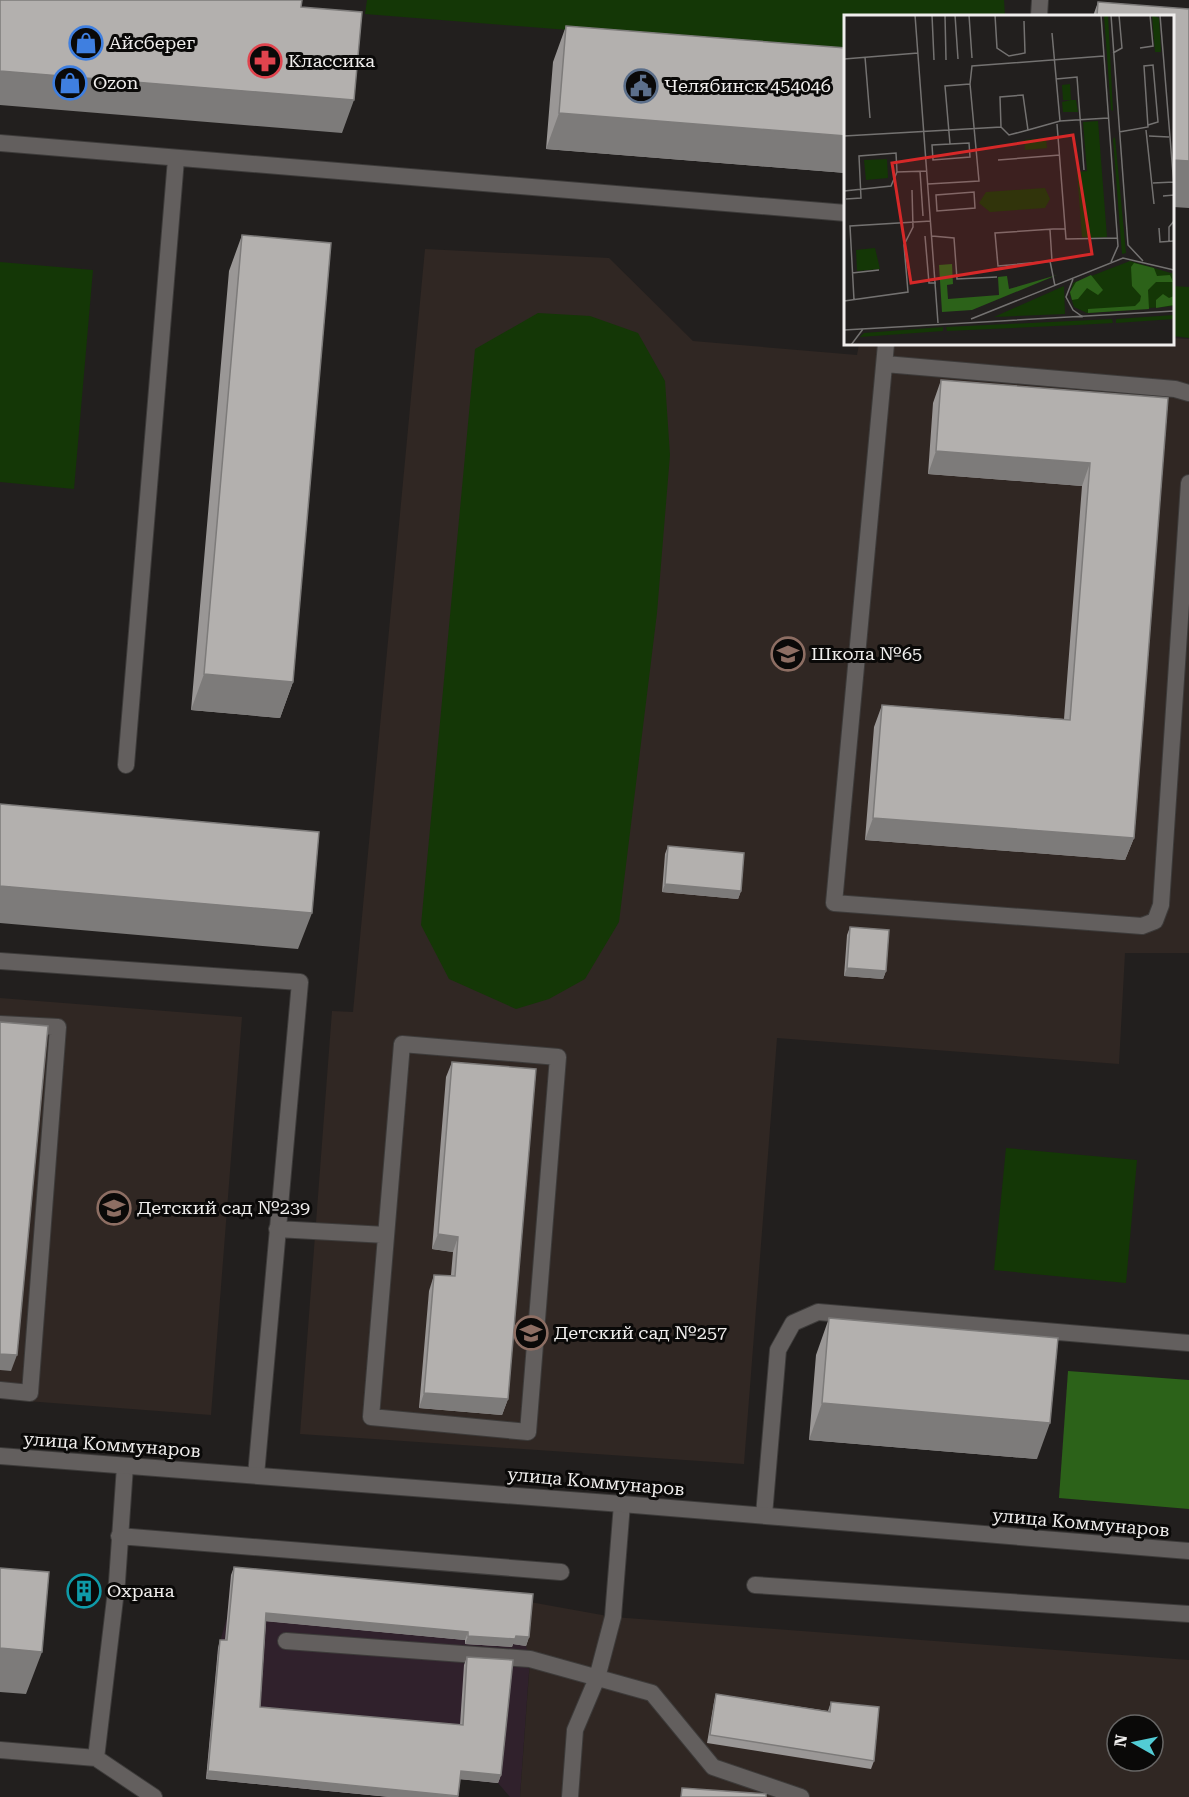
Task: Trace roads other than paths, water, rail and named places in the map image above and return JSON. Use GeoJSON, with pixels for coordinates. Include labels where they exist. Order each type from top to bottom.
{"type":"FeatureCollection","features":[{"type":"Feature","properties":{"kind":"street"},"geometry":{"type":"LineString","coordinates":[[1039,15],[1040,0]]}},
{"type":"Feature","properties":{"kind":"street"},"geometry":{"type":"LineString","coordinates":[[0,143],[844,213]]}},
{"type":"Feature","properties":{"kind":"street"},"geometry":{"type":"LineString","coordinates":[[126,765],[176,159]]}},
{"type":"Feature","properties":{"kind":"street"},"geometry":{"type":"LineString","coordinates":[[886,345],[834,903],[1142,926],[1155,921],[1161,905],[1189,483]]}},
{"type":"Feature","properties":{"kind":"street"},"geometry":{"type":"LineString","coordinates":[[885,364],[1175,389],[1189,393]]}},
{"type":"Feature","properties":{"kind":"street"},"geometry":{"type":"LineString","coordinates":[[0,961],[300,982],[256,1475]]}},
{"type":"Feature","properties":{"kind":"street"},"geometry":{"type":"LineString","coordinates":[[0,1024],[58,1027],[30,1393],[0,1390]]}},
{"type":"Feature","properties":{"kind":"street"},"geometry":{"type":"LineString","coordinates":[[402,1044],[558,1057],[528,1432],[371,1418],[386,1236],[402,1044]]}},
{"type":"Feature","properties":{"kind":"street"},"geometry":{"type":"LineString","coordinates":[[277,1229],[386,1236]]}},
{"type":"Feature","properties":{"kind":"street"},"geometry":{"type":"LineString","coordinates":[[764,1515],[778,1350],[793,1323],[818,1312],[1189,1343]]}},
{"type":"Feature","properties":{"kind":"street","name":"улица Коммунаров"},"geometry":{"type":"LineString","coordinates":[[0,1456],[764,1515],[1189,1551]]}},
{"type":"Feature","properties":{"kind":"street"},"geometry":{"type":"LineString","coordinates":[[96,1758],[117,1582],[125,1466]]}},
{"type":"Feature","properties":{"kind":"street"},"geometry":{"type":"LineString","coordinates":[[570,1797],[575,1730],[597,1678],[613,1617],[622,1504]]}},
{"type":"Feature","properties":{"kind":"street"},"geometry":{"type":"LineString","coordinates":[[119,1536],[561,1572]]}},
{"type":"Feature","properties":{"kind":"street"},"geometry":{"type":"LineString","coordinates":[[755,1585],[1189,1614]]}},
{"type":"Feature","properties":{"kind":"street"},"geometry":{"type":"LineString","coordinates":[[286,1641],[530,1659],[652,1692],[713,1767],[801,1797]]}},
{"type":"Feature","properties":{"kind":"street"},"geometry":{"type":"LineString","coordinates":[[0,1750],[96,1758],[154,1797]]}},
{"type":"Feature","properties":{"kind":"place","name":"Айсберег"},"geometry":{"type":"Point","coordinates":[86,43]}},
{"type":"Feature","properties":{"kind":"place","name":"Классика"},"geometry":{"type":"Point","coordinates":[265,61]}},
{"type":"Feature","properties":{"kind":"place","name":"Ozon"},"geometry":{"type":"Point","coordinates":[70,83]}},
{"type":"Feature","properties":{"kind":"place","name":"Челябинск 454046"},"geometry":{"type":"Point","coordinates":[641,86]}},
{"type":"Feature","properties":{"kind":"place","name":"Школа №65"},"geometry":{"type":"Point","coordinates":[788,654]}},
{"type":"Feature","properties":{"kind":"place","name":"Детский сад №239"},"geometry":{"type":"Point","coordinates":[114,1208]}},
{"type":"Feature","properties":{"kind":"place","name":"Детский сад №257"},"geometry":{"type":"Point","coordinates":[531,1333]}},
{"type":"Feature","properties":{"kind":"place","name":"Охрана"},"geometry":{"type":"Point","coordinates":[84,1591]}}]}
